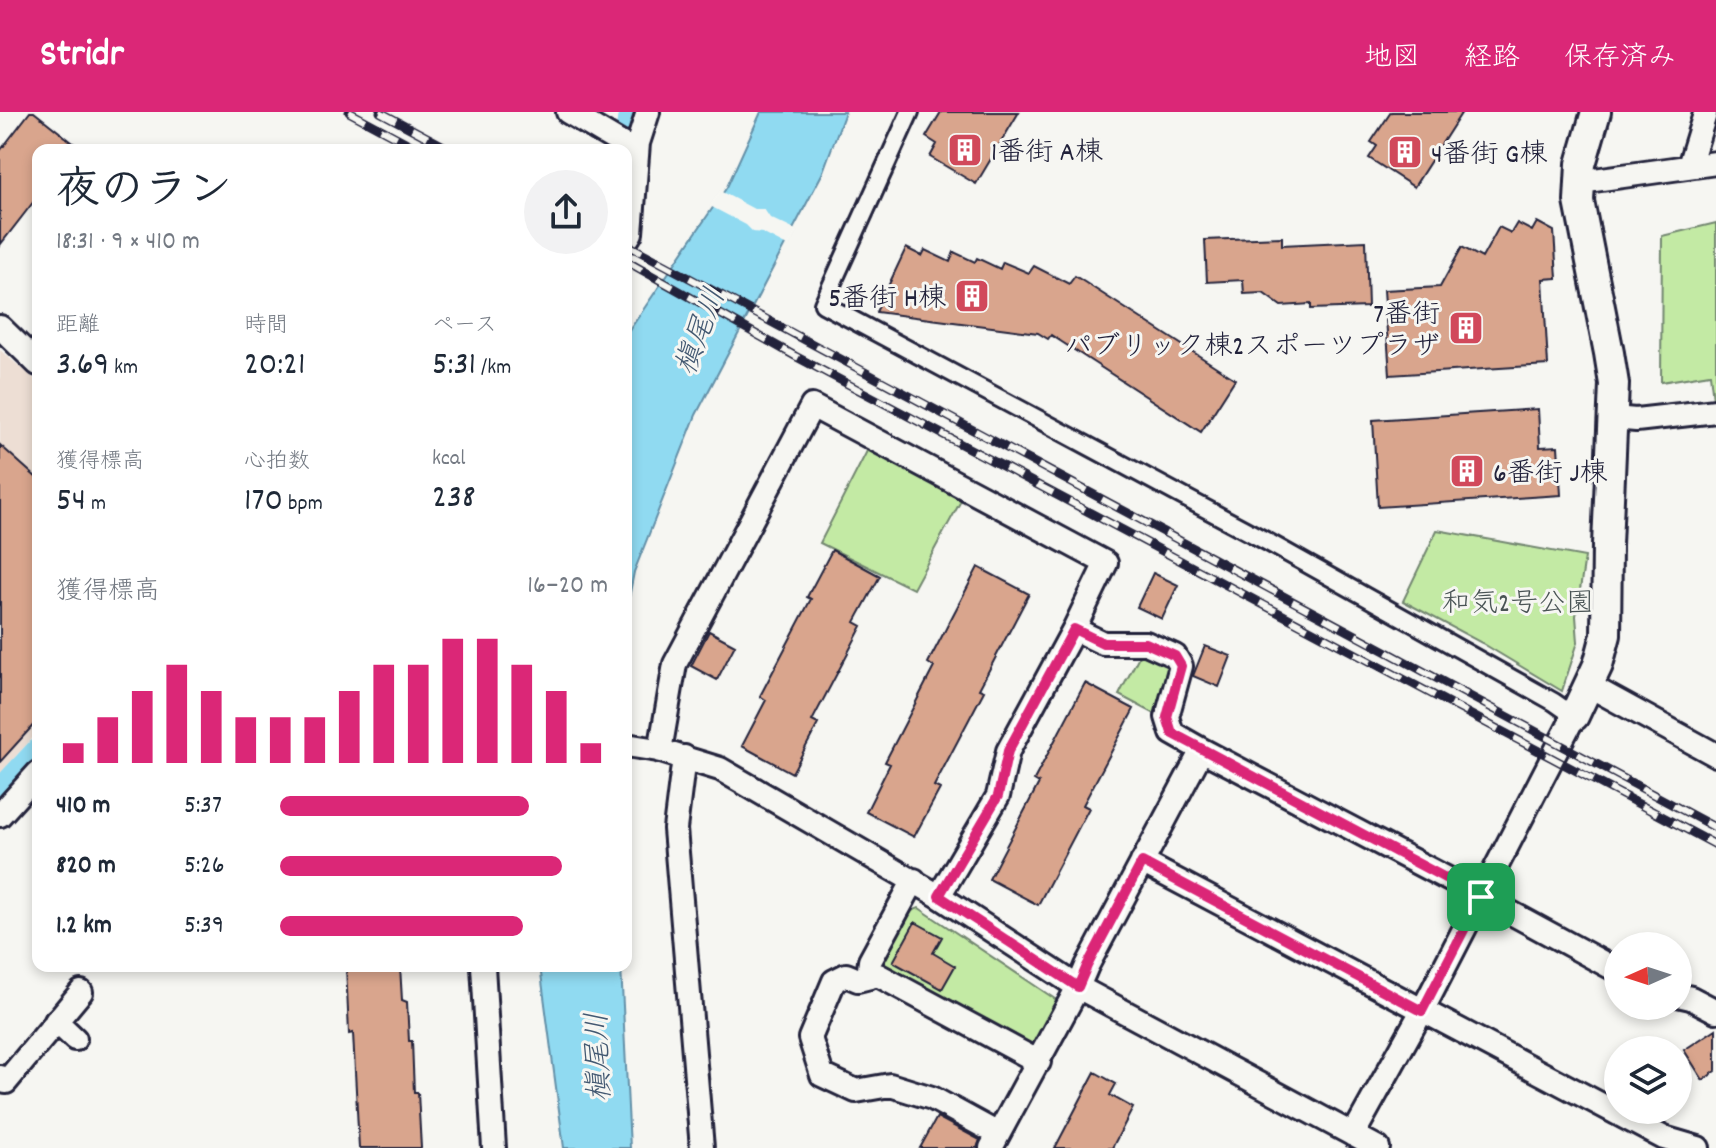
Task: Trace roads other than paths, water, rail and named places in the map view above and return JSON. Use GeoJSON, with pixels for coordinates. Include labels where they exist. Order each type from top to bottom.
{"type":"FeatureCollection","features":[{"type":"Feature","properties":{"kind":"street"},"geometry":{"type":"LineString","coordinates":[[568,112],[624,144]]}},
{"type":"Feature","properties":{"kind":"street"},"geometry":{"type":"LineString","coordinates":[[632,146],[638,143],[648,112]]}},
{"type":"Feature","properties":{"kind":"street"},"geometry":{"type":"LineString","coordinates":[[910,112],[823,304],[1266,541],[1574,716]]}},
{"type":"Feature","properties":{"kind":"street"},"geometry":{"type":"LineString","coordinates":[[1353,1135],[1422,1011],[1574,716],[1598,665],[1606,635],[1614,384],[1579,201],[1581,164],[1596,112]]}},
{"type":"Feature","properties":{"kind":"street"},"geometry":{"type":"LineString","coordinates":[[1689,166],[1705,114]]}},
{"type":"Feature","properties":{"kind":"street"},"geometry":{"type":"LineString","coordinates":[[1580,182],[1716,163]]}},
{"type":"Feature","properties":{"kind":"street"},"geometry":{"type":"LineString","coordinates":[[0,327],[32,358]]}},
{"type":"Feature","properties":{"kind":"street"},"geometry":{"type":"LineString","coordinates":[[659,751],[675,664],[812,406],[1106,563],[1008,751],[998,796],[939,896]]}},
{"type":"Feature","properties":{"kind":"street"},"geometry":{"type":"LineString","coordinates":[[1613,418],[1636,420],[1716,411]]}},
{"type":"Feature","properties":{"kind":"street"},"geometry":{"type":"LineString","coordinates":[[1074,629],[1103,643],[1146,643],[1175,656],[1181,666],[1167,717],[1172,733],[1604,963]]}},
{"type":"Feature","properties":{"kind":"street"},"geometry":{"type":"LineString","coordinates":[[1588,685],[1716,755]]}},
{"type":"Feature","properties":{"kind":"street"},"geometry":{"type":"LineString","coordinates":[[632,746],[684,757],[720,769],[914,880],[1078,987],[1378,1148]]}},
{"type":"Feature","properties":{"kind":"street"},"geometry":{"type":"LineString","coordinates":[[1039,1062],[878,975],[858,980],[846,975],[834,981],[810,1038],[822,1075],[856,1091],[890,1085],[932,1098],[994,1141],[1039,1062],[1202,750]]}},
{"type":"Feature","properties":{"kind":"street"},"geometry":{"type":"LineString","coordinates":[[684,757],[675,829],[702,1148]]}},
{"type":"Feature","properties":{"kind":"street"},"geometry":{"type":"LineString","coordinates":[[0,815],[32,780]]}},
{"type":"Feature","properties":{"kind":"street"},"geometry":{"type":"LineString","coordinates":[[1142,862],[1664,1138],[1698,1148]]}},
{"type":"Feature","properties":{"kind":"street"},"geometry":{"type":"LineString","coordinates":[[868,977],[870,961],[914,880]]}},
{"type":"Feature","properties":{"kind":"street"},"geometry":{"type":"LineString","coordinates":[[483,972],[494,1148]]}},
{"type":"Feature","properties":{"kind":"street"},"geometry":{"type":"LineString","coordinates":[[0,1077],[6,1082],[81,992]]}},
{"type":"Feature","properties":{"kind":"street"},"geometry":{"type":"LineString","coordinates":[[1692,999],[1716,1011]]}},
{"type":"Feature","properties":{"kind":"street"},"geometry":{"type":"LineString","coordinates":[[56,1021],[75,1039]]}},
{"type":"Feature","properties":{"kind":"water","name":"槇尾川"},"geometry":{"type":"Polygon","coordinates":[[[761,112],[845,112],[822,174],[696,415],[632,582],[632,326],[727,187],[761,112]]]}},
{"type":"Feature","properties":{"kind":"water","name":"槇尾川"},"geometry":{"type":"Polygon","coordinates":[[[541,972],[621,972],[630,1148],[564,1148],[541,972]]]}},
{"type":"Feature","properties":{"kind":"waterway"},"geometry":{"type":"LineString","coordinates":[[628,144],[634,112]]}},
{"type":"Feature","properties":{"kind":"waterway"},"geometry":{"type":"LineString","coordinates":[[0,794],[32,759]]}},
{"type":"Feature","properties":{"kind":"railway"},"geometry":{"type":"LineString","coordinates":[[349,112],[409,144]]}},
{"type":"Feature","properties":{"kind":"railway"},"geometry":{"type":"LineString","coordinates":[[380,112],[440,144]]}},
{"type":"Feature","properties":{"kind":"railway"},"geometry":{"type":"LineString","coordinates":[[632,247],[1716,828]]}},
{"type":"Feature","properties":{"kind":"railway"},"geometry":{"type":"LineString","coordinates":[[632,264],[795,356],[1716,845]]}},
{"type":"Feature","properties":{"kind":"place","name":"1番街 A棟"},"geometry":{"type":"Point","coordinates":[965,150]}},
{"type":"Feature","properties":{"kind":"place","name":"4番街 G棟"},"geometry":{"type":"Point","coordinates":[1405,152]}},
{"type":"Feature","properties":{"kind":"place","name":"5番街 H棟"},"geometry":{"type":"Point","coordinates":[972,296]}},
{"type":"Feature","properties":{"kind":"place","name":"7番街 パブリック棟2スポーツプラザ"},"geometry":{"type":"Point","coordinates":[1466,328]}},
{"type":"Feature","properties":{"kind":"place","name":"6番街 J棟"},"geometry":{"type":"Point","coordinates":[1467,471]}},
{"type":"Feature","properties":{"kind":"park label","name":"和気2号公園"},"geometry":{"type":"Point","coordinates":[1518,601]}}]}
